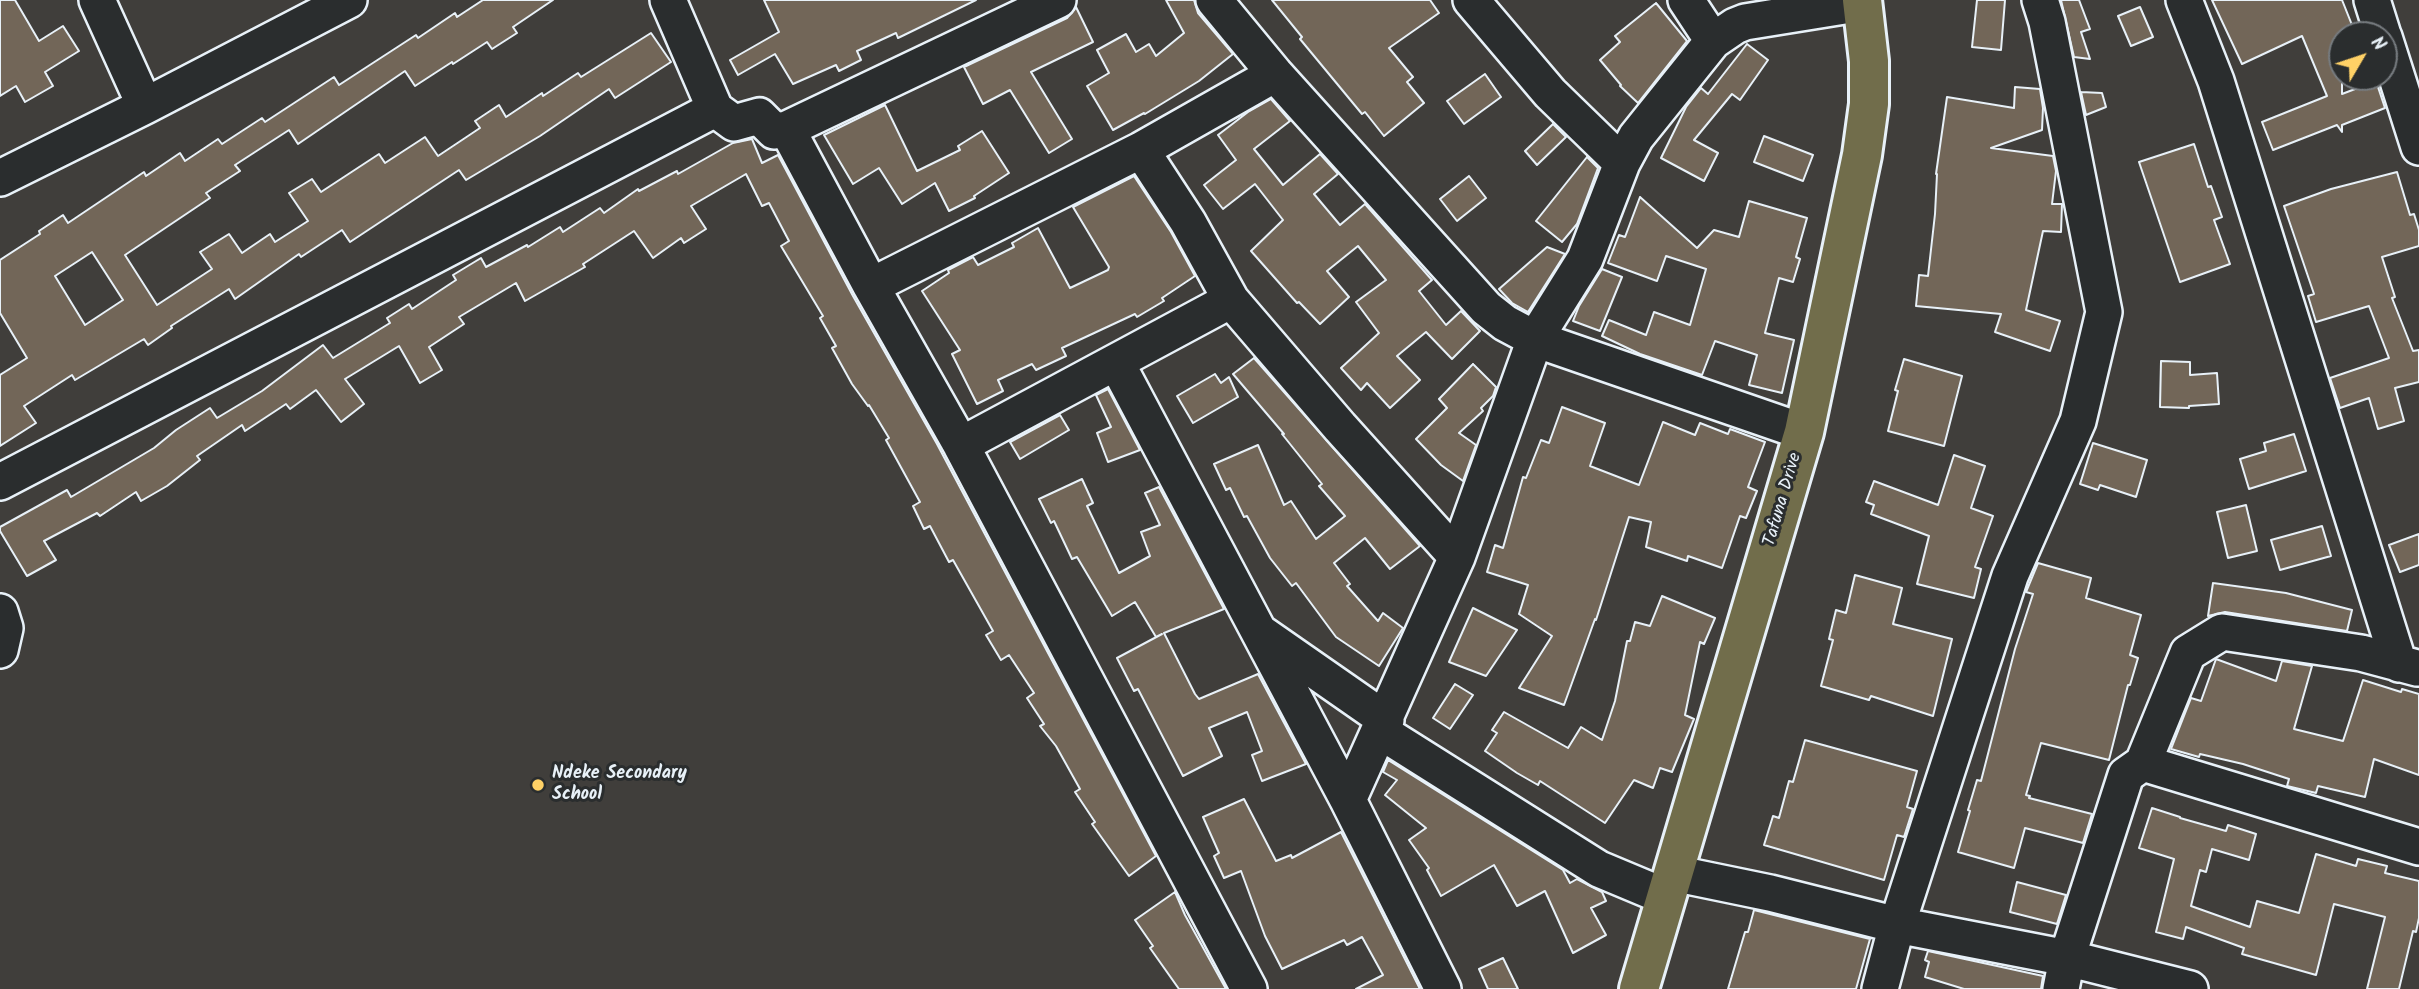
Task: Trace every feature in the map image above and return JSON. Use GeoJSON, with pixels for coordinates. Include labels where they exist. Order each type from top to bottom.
{"type":"FeatureCollection","features":[{"type":"Feature","properties":{"kind":"main road","name":"Tafuna Drive"},"geometry":{"type":"LineString","coordinates":[[1640,989],[1804,432],[1862,155],[1868,104],[1869,61],[1863,2]]}},
{"type":"Feature","properties":{"kind":"street"},"geometry":{"type":"LineString","coordinates":[[97,0],[145,106]]}},
{"type":"Feature","properties":{"kind":"street"},"geometry":{"type":"LineString","coordinates":[[0,178],[349,0]]}},
{"type":"Feature","properties":{"kind":"street"},"geometry":{"type":"LineString","coordinates":[[670,0],[715,109],[734,123],[759,116],[774,131],[787,129],[1058,0]]}},
{"type":"Feature","properties":{"kind":"street"},"geometry":{"type":"LineString","coordinates":[[1214,0],[1275,74],[1486,308],[1505,323],[1535,339],[1804,432]]}},
{"type":"Feature","properties":{"kind":"street"},"geometry":{"type":"LineString","coordinates":[[1471,0],[1550,93],[1622,163]]}},
{"type":"Feature","properties":{"kind":"street"},"geometry":{"type":"LineString","coordinates":[[1686,0],[1713,41]]}},
{"type":"Feature","properties":{"kind":"street"},"geometry":{"type":"LineString","coordinates":[[1880,989],[1897,925],[2010,576],[2078,421],[2104,312],[2047,22],[2040,0]]}},
{"type":"Feature","properties":{"kind":"street"},"geometry":{"type":"LineString","coordinates":[[2184,0],[2216,81],[2409,666]]}},
{"type":"Feature","properties":{"kind":"street"},"geometry":{"type":"LineString","coordinates":[[2372,0],[2379,21]]}},
{"type":"Feature","properties":{"kind":"street"},"geometry":{"type":"LineString","coordinates":[[1348,800],[1457,557],[1535,339],[1585,259],[1622,163],[1657,109],[1713,41],[1745,22],[1863,2]]}},
{"type":"Feature","properties":{"kind":"street"},"geometry":{"type":"LineString","coordinates":[[871,286],[1141,149],[1275,74]]}},
{"type":"Feature","properties":{"kind":"street"},"geometry":{"type":"LineString","coordinates":[[2398,80],[2419,147]]}},
{"type":"Feature","properties":{"kind":"street"},"geometry":{"type":"LineString","coordinates":[[0,482],[715,109]]}},
{"type":"Feature","properties":{"kind":"street"},"geometry":{"type":"LineString","coordinates":[[787,129],[871,286],[961,445],[1249,989]]}},
{"type":"Feature","properties":{"kind":"street"},"geometry":{"type":"LineString","coordinates":[[1141,149],[1188,222],[1231,300],[1340,428],[1457,557]]}},
{"type":"Feature","properties":{"kind":"street"},"geometry":{"type":"LineString","coordinates":[[961,445],[1231,300]]}},
{"type":"Feature","properties":{"kind":"street"},"geometry":{"type":"LineString","coordinates":[[1116,362],[1255,629],[1348,800],[1443,989]]}},
{"type":"Feature","properties":{"kind":"street"},"geometry":{"type":"LineString","coordinates":[[0,612],[5,628],[0,650]]}},
{"type":"Feature","properties":{"kind":"street"},"geometry":{"type":"LineString","coordinates":[[1255,629],[1383,726],[1599,869],[1669,885],[1770,893],[1897,925],[2064,973],[2190,989]]}},
{"type":"Feature","properties":{"kind":"street"},"geometry":{"type":"LineString","coordinates":[[2064,973],[2126,775],[2143,763],[2188,653],[2222,632],[2361,653],[2409,666]]}},
{"type":"Feature","properties":{"kind":"street"},"geometry":{"type":"LineString","coordinates":[[2143,763],[2419,847]]}},
{"type":"Feature","properties":{"kind":"building"},"geometry":{"type":"Polygon","coordinates":[[[0,0],[15,0],[39,41],[63,26],[79,51],[45,72],[53,86],[25,102],[16,86],[0,96],[0,0]]]}},
{"type":"Feature","properties":{"kind":"building"},"geometry":{"type":"Polygon","coordinates":[[[483,0],[553,0],[513,27],[517,33],[492,49],[487,42],[415,86],[405,71],[298,144],[289,130],[235,165],[240,171],[206,193],[210,198],[125,255],[157,305],[212,269],[200,252],[229,234],[242,253],[270,234],[275,242],[308,221],[289,193],[312,179],[321,192],[379,154],[385,163],[425,137],[438,156],[480,128],[475,121],[499,105],[506,117],[578,73],[581,77],[651,33],[671,62],[615,98],[609,89],[540,136],[466,180],[459,170],[350,242],[342,230],[301,257],[299,254],[235,299],[229,289],[171,326],[172,328],[148,345],[144,339],[75,380],[72,375],[24,406],[36,423],[0,446],[0,375],[27,358],[0,313],[0,260],[63,215],[68,223],[144,172],[146,176],[180,153],[185,161],[218,139],[222,144],[262,118],[265,122],[334,77],[339,85],[416,35],[418,38],[455,13],[457,17],[483,0]],[[92,252],[55,276],[85,325],[123,300],[92,252]]]}},
{"type":"Feature","properties":{"kind":"building"},"geometry":{"type":"Polygon","coordinates":[[[764,0],[976,0],[898,38],[896,33],[857,51],[861,60],[839,71],[836,65],[793,84],[775,54],[738,75],[730,60],[779,32],[764,0]]]}},
{"type":"Feature","properties":{"kind":"building"},"geometry":{"type":"Polygon","coordinates":[[[1166,0],[1194,0],[1198,13],[1233,54],[1199,81],[1113,130],[1087,86],[1109,73],[1097,50],[1126,34],[1136,52],[1149,44],[1156,56],[1184,33],[1166,0]]]}},
{"type":"Feature","properties":{"kind":"building"},"geometry":{"type":"Polygon","coordinates":[[[1272,0],[1430,0],[1439,13],[1389,48],[1413,77],[1407,82],[1424,103],[1384,136],[1365,112],[1362,114],[1300,39],[1302,37],[1272,0]]]}},
{"type":"Feature","properties":{"kind":"building"},"geometry":{"type":"Polygon","coordinates":[[[1977,0],[2005,0],[2001,50],[1972,47],[1977,0]]]}},
{"type":"Feature","properties":{"kind":"building"},"geometry":{"type":"Polygon","coordinates":[[[2061,0],[2079,0],[2090,29],[2081,32],[2090,59],[2074,57],[2061,0]]]}},
{"type":"Feature","properties":{"kind":"building"},"geometry":{"type":"Polygon","coordinates":[[[2212,0],[2342,0],[2350,21],[2328,21],[2328,91],[2342,91],[2342,94],[2350,91],[2379,91],[2385,108],[2342,125],[2342,132],[2337,125],[2273,150],[2262,122],[2327,96],[2302,36],[2242,64],[2212,0]]]}},
{"type":"Feature","properties":{"kind":"building"},"geometry":{"type":"Polygon","coordinates":[[[1656,3],[1687,41],[1638,103],[1620,86],[1600,60],[1620,42],[1615,36],[1656,3]]]}},
{"type":"Feature","properties":{"kind":"building"},"geometry":{"type":"Polygon","coordinates":[[[1076,7],[1093,42],[1031,72],[1072,139],[1049,153],[1010,90],[983,104],[964,67],[1067,18],[1076,7]]]}},
{"type":"Feature","properties":{"kind":"building"},"geometry":{"type":"Polygon","coordinates":[[[2140,7],[2153,37],[2131,46],[2118,16],[2140,7]]]}},
{"type":"Feature","properties":{"kind":"building"},"geometry":{"type":"Polygon","coordinates":[[[1747,44],[1768,60],[1740,100],[1732,94],[1694,140],[1718,153],[1704,181],[1661,158],[1686,107],[1701,88],[1708,94],[1747,44]]]}},
{"type":"Feature","properties":{"kind":"building"},"geometry":{"type":"Polygon","coordinates":[[[1485,74],[1501,97],[1464,124],[1447,101],[1485,74]]]}},
{"type":"Feature","properties":{"kind":"building"},"geometry":{"type":"Polygon","coordinates":[[[2015,87],[2040,89],[2042,130],[1991,148],[2053,156],[2056,171],[2052,204],[2062,204],[2061,232],[2043,231],[2026,310],[2060,321],[2050,351],[1995,332],[2001,314],[1916,306],[1919,275],[1928,276],[1935,214],[1936,174],[1947,97],[2014,108],[2015,87]]]}},
{"type":"Feature","properties":{"kind":"building"},"geometry":{"type":"Polygon","coordinates":[[[2081,92],[2102,93],[2106,107],[2086,115],[2081,92]]]}},
{"type":"Feature","properties":{"kind":"building"},"geometry":{"type":"Polygon","coordinates":[[[1271,99],[1290,121],[1254,149],[1283,185],[1320,154],[1338,174],[1314,194],[1340,225],[1365,204],[1432,280],[1419,291],[1446,325],[1461,311],[1480,331],[1452,359],[1426,332],[1397,356],[1420,380],[1390,408],[1367,383],[1361,390],[1341,368],[1379,333],[1356,302],[1386,280],[1358,246],[1327,271],[1349,297],[1320,324],[1297,303],[1251,251],[1283,220],[1255,184],[1223,209],[1204,185],[1236,160],[1218,135],[1248,112],[1271,99]]]}},
{"type":"Feature","properties":{"kind":"building"},"geometry":{"type":"Polygon","coordinates":[[[885,105],[917,171],[960,150],[958,146],[982,131],[1009,173],[974,196],[975,198],[949,211],[935,183],[902,204],[879,168],[853,184],[824,135],[885,105]]]}},
{"type":"Feature","properties":{"kind":"building"},"geometry":{"type":"Polygon","coordinates":[[[1553,124],[1566,137],[1537,165],[1525,151],[1553,124]]]}},
{"type":"Feature","properties":{"kind":"building"},"geometry":{"type":"Polygon","coordinates":[[[1764,136],[1813,155],[1803,181],[1754,162],[1764,136]]]}},
{"type":"Feature","properties":{"kind":"building"},"geometry":{"type":"Polygon","coordinates":[[[752,139],[762,163],[778,155],[853,296],[937,444],[1156,856],[1129,876],[1092,824],[1095,822],[1075,792],[1080,789],[1056,746],[1040,726],[1044,724],[1027,698],[1034,693],[1009,655],[1001,660],[986,635],[993,631],[953,560],[949,562],[930,526],[924,529],[913,506],[920,502],[886,440],[889,438],[869,405],[852,384],[832,348],[836,346],[820,318],[823,316],[781,246],[789,241],[769,203],[762,206],[746,174],[691,206],[706,229],[684,243],[681,238],[653,258],[634,231],[583,264],[585,267],[525,301],[516,283],[459,317],[464,324],[429,347],[442,370],[420,383],[399,346],[345,379],[364,404],[341,422],[316,390],[290,409],[286,404],[245,431],[242,425],[197,456],[200,460],[167,486],[141,501],[136,492],[100,516],[97,513],[44,541],[56,560],[27,576],[0,531],[0,527],[67,490],[71,497],[154,448],[210,408],[217,418],[262,391],[323,345],[333,358],[390,323],[387,318],[409,304],[412,309],[456,280],[453,275],[481,258],[486,267],[527,245],[528,247],[560,227],[563,232],[600,208],[604,213],[638,189],[639,191],[677,171],[678,174],[733,143],[752,139]]]}},
{"type":"Feature","properties":{"kind":"building"},"geometry":{"type":"Polygon","coordinates":[[[2194,144],[2208,187],[2211,186],[2222,217],[2214,220],[2230,264],[2180,282],[2139,162],[2194,144]]]}},
{"type":"Feature","properties":{"kind":"building"},"geometry":{"type":"Polygon","coordinates":[[[1587,157],[1598,168],[1577,224],[1562,242],[1536,221],[1587,157]]]}},
{"type":"Feature","properties":{"kind":"building"},"geometry":{"type":"Polygon","coordinates":[[[2397,172],[2410,215],[2414,214],[2419,230],[2419,246],[2382,257],[2395,297],[2392,298],[2413,351],[2419,350],[2419,382],[2395,388],[2404,421],[2378,429],[2369,398],[2340,408],[2330,378],[2389,358],[2369,306],[2316,322],[2308,296],[2314,294],[2284,206],[2331,189],[2397,172]]]}},
{"type":"Feature","properties":{"kind":"building"},"geometry":{"type":"Polygon","coordinates":[[[1134,176],[1171,232],[1195,276],[1162,298],[1164,301],[1137,317],[1135,314],[1062,348],[1066,356],[1036,370],[1032,364],[998,380],[1003,391],[977,404],[952,354],[960,350],[922,291],[949,273],[948,270],[973,257],[978,265],[1014,247],[1012,243],[1038,228],[1070,288],[1108,270],[1109,267],[1073,207],[1134,176]]]}},
{"type":"Feature","properties":{"kind":"building"},"geometry":{"type":"Polygon","coordinates":[[[1469,176],[1486,198],[1457,221],[1440,199],[1469,176]]]}},
{"type":"Feature","properties":{"kind":"building"},"geometry":{"type":"Polygon","coordinates":[[[1640,197],[1697,248],[1714,230],[1739,237],[1749,201],[1807,218],[1796,257],[1800,259],[1793,282],[1779,278],[1765,333],[1794,340],[1782,393],[1749,385],[1757,355],[1715,341],[1702,375],[1640,354],[1602,336],[1609,320],[1646,335],[1654,312],[1690,325],[1706,269],[1666,256],[1657,281],[1608,263],[1619,235],[1625,237],[1640,197]]]}},
{"type":"Feature","properties":{"kind":"building"},"geometry":{"type":"Polygon","coordinates":[[[1547,247],[1565,254],[1528,312],[1512,303],[1499,289],[1547,247]]]}},
{"type":"Feature","properties":{"kind":"building"},"geometry":{"type":"Polygon","coordinates":[[[1602,269],[1622,277],[1600,331],[1573,321],[1602,269]]]}},
{"type":"Feature","properties":{"kind":"building"},"geometry":{"type":"Polygon","coordinates":[[[1254,358],[1420,546],[1390,569],[1365,538],[1334,563],[1350,584],[1347,586],[1378,621],[1383,613],[1403,628],[1379,666],[1336,637],[1296,583],[1292,586],[1270,558],[1247,516],[1244,517],[1230,488],[1226,490],[1214,464],[1258,445],[1284,505],[1291,501],[1316,539],[1345,516],[1319,486],[1322,484],[1284,434],[1233,374],[1254,358]]]}},
{"type":"Feature","properties":{"kind":"building"},"geometry":{"type":"Polygon","coordinates":[[[1904,359],[1962,376],[1944,446],[1888,431],[1904,359]]]}},
{"type":"Feature","properties":{"kind":"building"},"geometry":{"type":"Polygon","coordinates":[[[2161,361],[2190,362],[2190,375],[2217,373],[2219,404],[2189,408],[2160,407],[2161,361]]]}},
{"type":"Feature","properties":{"kind":"building"},"geometry":{"type":"Polygon","coordinates":[[[1473,364],[1496,387],[1493,396],[1481,408],[1483,411],[1459,433],[1476,445],[1463,481],[1441,465],[1416,439],[1447,408],[1439,399],[1473,364]]]}},
{"type":"Feature","properties":{"kind":"building"},"geometry":{"type":"Polygon","coordinates":[[[1215,374],[1221,383],[1229,377],[1238,397],[1193,423],[1177,396],[1215,374]]]}},
{"type":"Feature","properties":{"kind":"building"},"geometry":{"type":"Polygon","coordinates":[[[1108,389],[1140,450],[1108,462],[1097,433],[1111,427],[1096,395],[1108,389]]]}},
{"type":"Feature","properties":{"kind":"building"},"geometry":{"type":"Polygon","coordinates":[[[1562,407],[1605,423],[1590,466],[1639,485],[1663,422],[1695,435],[1700,423],[1728,434],[1730,429],[1765,442],[1748,487],[1757,491],[1746,518],[1740,516],[1722,568],[1688,556],[1687,561],[1646,547],[1651,522],[1629,517],[1596,620],[1564,705],[1519,688],[1552,636],[1519,614],[1528,585],[1487,572],[1495,545],[1503,548],[1523,477],[1526,478],[1541,440],[1549,443],[1562,407]]]}},
{"type":"Feature","properties":{"kind":"building"},"geometry":{"type":"Polygon","coordinates":[[[1060,415],[1069,430],[1020,459],[1010,442],[1060,415]]]}},
{"type":"Feature","properties":{"kind":"building"},"geometry":{"type":"Polygon","coordinates":[[[2294,434],[2306,471],[2249,489],[2240,459],[2266,451],[2264,443],[2294,434]]]}},
{"type":"Feature","properties":{"kind":"building"},"geometry":{"type":"Polygon","coordinates":[[[2093,443],[2147,460],[2136,497],[2100,485],[2098,490],[2080,484],[2093,443]]]}},
{"type":"Feature","properties":{"kind":"building"},"geometry":{"type":"Polygon","coordinates":[[[1954,455],[1985,466],[1971,508],[1993,516],[1975,567],[1981,569],[1974,598],[1917,584],[1929,536],[1871,514],[1874,505],[1866,502],[1874,481],[1938,505],[1954,455]]]}},
{"type":"Feature","properties":{"kind":"building"},"geometry":{"type":"Polygon","coordinates":[[[1082,479],[1093,503],[1087,506],[1119,573],[1150,556],[1141,532],[1160,525],[1145,493],[1159,487],[1224,609],[1164,633],[1195,694],[1199,699],[1258,674],[1306,764],[1262,781],[1252,755],[1262,751],[1247,712],[1209,728],[1222,756],[1183,776],[1138,689],[1134,691],[1117,658],[1162,634],[1156,637],[1135,602],[1112,616],[1077,557],[1072,559],[1054,521],[1051,523],[1039,499],[1082,479]]]}},
{"type":"Feature","properties":{"kind":"building"},"geometry":{"type":"Polygon","coordinates":[[[2246,505],[2257,551],[2228,558],[2217,512],[2246,505]]]}},
{"type":"Feature","properties":{"kind":"building"},"geometry":{"type":"Polygon","coordinates":[[[2322,526],[2331,556],[2280,570],[2271,540],[2322,526]]]}},
{"type":"Feature","properties":{"kind":"building"},"geometry":{"type":"Polygon","coordinates":[[[2419,534],[2419,565],[2400,572],[2389,545],[2419,534]]]}},
{"type":"Feature","properties":{"kind":"building"},"geometry":{"type":"Polygon","coordinates":[[[2038,563],[2091,578],[2086,598],[2141,615],[2130,655],[2138,658],[2128,685],[2109,760],[2041,743],[2026,795],[2092,814],[2083,843],[2025,828],[2014,868],[1958,852],[1977,780],[1981,781],[2015,649],[2033,594],[2026,592],[2038,563]]]}},
{"type":"Feature","properties":{"kind":"building"},"geometry":{"type":"Polygon","coordinates":[[[1855,575],[1902,588],[1893,624],[1952,639],[1933,716],[1871,696],[1869,700],[1821,686],[1833,640],[1829,639],[1836,610],[1846,613],[1855,575]]]}},
{"type":"Feature","properties":{"kind":"building"},"geometry":{"type":"Polygon","coordinates":[[[2213,583],[2286,593],[2352,610],[2347,631],[2225,612],[2208,616],[2213,583]]]}},
{"type":"Feature","properties":{"kind":"building"},"geometry":{"type":"Polygon","coordinates":[[[1662,596],[1715,618],[1704,644],[1700,642],[1685,715],[1694,719],[1672,772],[1660,768],[1653,788],[1634,780],[1605,823],[1540,781],[1538,785],[1485,751],[1497,733],[1492,730],[1504,712],[1568,748],[1581,727],[1602,740],[1615,701],[1627,641],[1630,641],[1635,622],[1650,626],[1662,596]]]}},
{"type":"Feature","properties":{"kind":"building"},"geometry":{"type":"Polygon","coordinates":[[[1473,608],[1517,630],[1486,676],[1449,662],[1473,608]]]}},
{"type":"Feature","properties":{"kind":"building"},"geometry":{"type":"Polygon","coordinates":[[[2216,659],[2276,681],[2282,661],[2312,666],[2294,729],[2343,741],[2363,680],[2401,692],[2402,689],[2419,694],[2419,775],[2374,759],[2365,797],[2318,786],[2316,793],[2287,786],[2289,779],[2243,764],[2200,754],[2199,757],[2171,749],[2191,698],[2201,701],[2216,659]]]}},
{"type":"Feature","properties":{"kind":"building"},"geometry":{"type":"Polygon","coordinates":[[[1455,684],[1473,695],[1450,729],[1433,718],[1455,684]]]}},
{"type":"Feature","properties":{"kind":"building"},"geometry":{"type":"Polygon","coordinates":[[[1805,740],[1917,771],[1907,807],[1913,809],[1904,837],[1897,835],[1884,880],[1764,845],[1773,816],[1779,818],[1789,781],[1793,782],[1805,740]]]}},
{"type":"Feature","properties":{"kind":"building"},"geometry":{"type":"Polygon","coordinates":[[[1388,760],[1563,870],[1570,883],[1577,879],[1602,892],[1606,901],[1591,908],[1606,935],[1573,953],[1545,891],[1517,906],[1494,865],[1441,896],[1427,870],[1429,868],[1409,840],[1426,828],[1385,795],[1397,780],[1383,772],[1388,760]]]}},
{"type":"Feature","properties":{"kind":"building"},"geometry":{"type":"Polygon","coordinates":[[[1244,799],[1276,861],[1291,855],[1292,858],[1341,832],[1420,989],[1356,989],[1383,975],[1362,937],[1347,945],[1344,940],[1282,969],[1265,936],[1241,871],[1224,878],[1214,856],[1219,853],[1203,817],[1244,799]]]}},
{"type":"Feature","properties":{"kind":"building"},"geometry":{"type":"Polygon","coordinates":[[[2152,808],[2226,831],[2228,825],[2256,834],[2249,860],[2212,849],[2206,872],[2200,870],[2191,906],[2250,927],[2257,901],[2299,913],[2316,854],[2356,866],[2358,859],[2387,866],[2385,873],[2419,881],[2419,918],[2416,932],[2413,931],[2399,989],[2367,989],[2385,917],[2334,904],[2316,975],[2242,954],[2244,948],[2186,927],[2183,939],[2156,932],[2174,859],[2139,848],[2152,808]]]}},
{"type":"Feature","properties":{"kind":"building"},"geometry":{"type":"Polygon","coordinates":[[[2017,882],[2066,895],[2057,924],[2010,912],[2017,882]]]}},
{"type":"Feature","properties":{"kind":"building"},"geometry":{"type":"Polygon","coordinates":[[[1175,892],[1226,989],[1179,989],[1150,948],[1153,946],[1135,920],[1175,892]]]}},
{"type":"Feature","properties":{"kind":"building"},"geometry":{"type":"Polygon","coordinates":[[[1754,910],[1870,939],[1856,989],[1728,989],[1754,910]]]}},
{"type":"Feature","properties":{"kind":"building"},"geometry":{"type":"Polygon","coordinates":[[[1928,951],[2043,976],[2041,989],[1964,989],[1925,977],[1929,962],[1925,960],[1928,951]]]}},
{"type":"Feature","properties":{"kind":"building"},"geometry":{"type":"Polygon","coordinates":[[[1503,958],[1518,989],[1488,989],[1479,969],[1503,958]]]}},
{"type":"Feature","properties":{"kind":"place","name":"Ndeke Secondary School"},"geometry":{"type":"Point","coordinates":[538,785]}}]}
